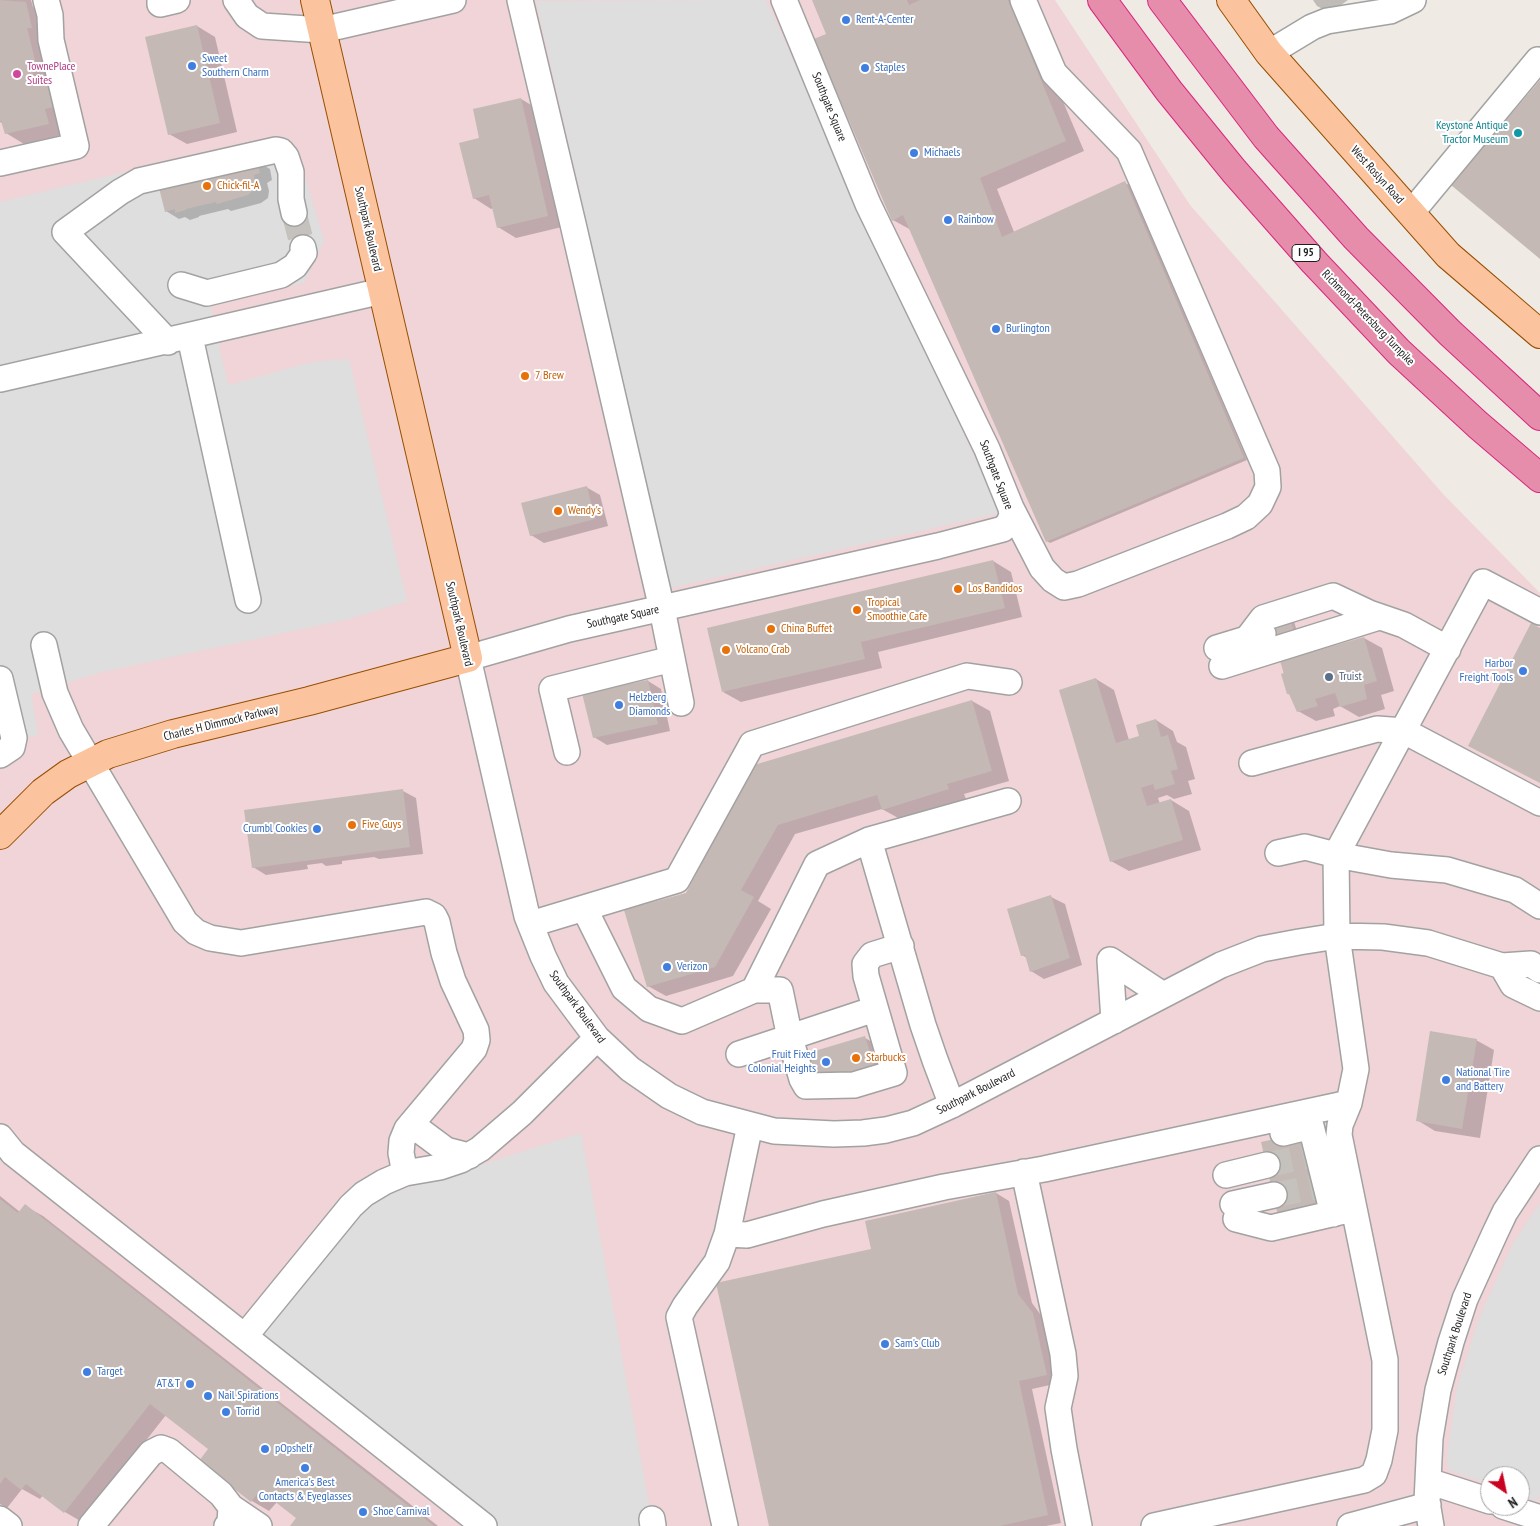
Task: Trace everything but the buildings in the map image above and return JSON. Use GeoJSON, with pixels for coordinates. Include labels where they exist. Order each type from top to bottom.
{"type":"FeatureCollection","features":[{"type":"Feature","properties":{"kind":"highway","name":"Richmond-Petersburg Turnpike"},"geometry":{"type":"LineString","coordinates":[[1102,0],[1169,92],[1234,171],[1314,262],[1399,352],[1478,425],[1540,478]]}},
{"type":"Feature","properties":{"kind":"highway"},"geometry":{"type":"LineString","coordinates":[[1162,0],[1266,137],[1356,238],[1450,333],[1540,416]]}},
{"type":"Feature","properties":{"kind":"main road","name":"Southpark Boulevard"},"geometry":{"type":"LineString","coordinates":[[315,0],[468,658]]}},
{"type":"Feature","properties":{"kind":"main road","name":"West Roslyn Road"},"geometry":{"type":"LineString","coordinates":[[1231,0],[1269,53],[1448,255],[1540,334]]}},
{"type":"Feature","properties":{"kind":"main road","name":"Charles H Dimmock Parkway"},"geometry":{"type":"LineString","coordinates":[[0,835],[43,792],[68,774],[108,754],[173,734],[309,701],[468,658]]}},
{"type":"Feature","properties":{"kind":"street"},"geometry":{"type":"LineString","coordinates":[[0,163],[76,146],[52,40],[50,15],[46,0]]}},
{"type":"Feature","properties":{"kind":"street"},"geometry":{"type":"LineString","coordinates":[[160,0],[160,4],[178,0]]}},
{"type":"Feature","properties":{"kind":"street"},"geometry":{"type":"LineString","coordinates":[[236,0],[246,16],[262,26],[322,30],[453,0]]}},
{"type":"Feature","properties":{"kind":"street"},"geometry":{"type":"LineString","coordinates":[[520,0],[662,609],[681,703]]}},
{"type":"Feature","properties":{"kind":"street","name":"Southgate Square"},"geometry":{"type":"LineString","coordinates":[[468,658],[570,629],[929,548],[1003,529],[1009,523],[1012,515],[1011,508],[983,440],[868,204],[784,0]]}},
{"type":"Feature","properties":{"kind":"street"},"geometry":{"type":"LineString","coordinates":[[1011,508],[1042,568],[1053,580],[1064,587],[1078,584],[1246,517],[1260,504],[1268,487],[1267,470],[1129,151],[1054,73],[1023,0]]}},
{"type":"Feature","properties":{"kind":"street"},"geometry":{"type":"LineString","coordinates":[[1269,53],[1312,26],[1327,21],[1390,12],[1413,0]]}},
{"type":"Feature","properties":{"kind":"street"},"geometry":{"type":"LineString","coordinates":[[1411,213],[1538,60]]}},
{"type":"Feature","properties":{"kind":"street"},"geometry":{"type":"LineString","coordinates":[[248,600],[179,339],[65,232],[139,180],[276,150],[282,151],[291,172],[291,199],[294,213]]}},
{"type":"Feature","properties":{"kind":"street"},"geometry":{"type":"LineString","coordinates":[[181,285],[207,293],[281,275],[295,266],[304,253],[303,248]]}},
{"type":"Feature","properties":{"kind":"street"},"geometry":{"type":"LineString","coordinates":[[0,379],[382,291]]}},
{"type":"Feature","properties":{"kind":"street"},"geometry":{"type":"LineString","coordinates":[[1154,1526],[1364,1480],[1374,1474],[1385,1430],[1386,1360],[1343,1211],[1339,1135],[1340,1125],[1349,1103],[1356,1068],[1337,936],[1336,855],[1483,582],[1540,612]]}},
{"type":"Feature","properties":{"kind":"street"},"geometry":{"type":"LineString","coordinates":[[1380,617],[1287,639],[1220,658],[1249,648],[1263,618],[1333,596],[1380,617],[1404,625],[1448,649]]}},
{"type":"Feature","properties":{"kind":"street"},"geometry":{"type":"LineString","coordinates":[[1249,648],[1265,660],[1380,617]]}},
{"type":"Feature","properties":{"kind":"street"},"geometry":{"type":"LineString","coordinates":[[44,645],[48,670],[60,707],[71,730],[185,922],[196,932],[210,938],[242,943],[426,912],[434,916],[453,981],[476,1030],[477,1040],[474,1049],[407,1129],[402,1140],[401,1153],[405,1173]]}},
{"type":"Feature","properties":{"kind":"street","name":"Southpark Boulevard"},"geometry":{"type":"LineString","coordinates":[[468,658],[527,916],[556,983],[596,1038],[630,1069],[669,1096],[702,1112],[774,1131],[834,1134],[886,1130],[913,1122],[952,1105],[1221,966],[1262,949],[1299,942],[1337,936],[1383,937],[1428,943],[1502,966],[1532,964],[1540,970]]}},
{"type":"Feature","properties":{"kind":"street"},"geometry":{"type":"LineString","coordinates":[[567,752],[552,689],[672,659]]}},
{"type":"Feature","properties":{"kind":"street"},"geometry":{"type":"LineString","coordinates":[[531,924],[677,880],[752,744],[967,676],[1008,682]]}},
{"type":"Feature","properties":{"kind":"street"},"geometry":{"type":"LineString","coordinates":[[0,679],[14,738],[12,747],[0,755]]}},
{"type":"Feature","properties":{"kind":"street"},"geometry":{"type":"LineString","coordinates":[[1252,763],[1377,728],[1404,730],[1540,803]]}},
{"type":"Feature","properties":{"kind":"street"},"geometry":{"type":"LineString","coordinates":[[754,990],[817,864],[869,840],[1008,801]]}},
{"type":"Feature","properties":{"kind":"street"},"geometry":{"type":"LineString","coordinates":[[869,840],[934,1060],[952,1105]]}},
{"type":"Feature","properties":{"kind":"street"},"geometry":{"type":"LineString","coordinates":[[1278,852],[1305,847],[1391,865],[1447,870],[1515,890],[1540,906]]}},
{"type":"Feature","properties":{"kind":"street"},"geometry":{"type":"LineString","coordinates":[[584,908],[624,988],[649,1009],[682,1021],[754,990],[780,990],[790,1038],[802,1079],[806,1086],[854,1085],[894,1073],[866,976],[865,964],[872,955],[901,946]]}},
{"type":"Feature","properties":{"kind":"street"},"geometry":{"type":"LineString","coordinates":[[1114,1021],[1110,960],[1163,995]]}},
{"type":"Feature","properties":{"kind":"street"},"geometry":{"type":"LineString","coordinates":[[1502,966],[1513,985],[1540,998]]}},
{"type":"Feature","properties":{"kind":"street"},"geometry":{"type":"LineString","coordinates":[[739,1054],[875,1009]]}},
{"type":"Feature","properties":{"kind":"street"},"geometry":{"type":"LineString","coordinates":[[244,1336],[351,1206],[364,1194],[384,1182],[405,1173],[440,1167],[461,1160],[480,1149],[522,1113],[596,1038]]}},
{"type":"Feature","properties":{"kind":"street"},"geometry":{"type":"LineString","coordinates":[[727,1234],[747,1235],[823,1214],[944,1187],[1207,1135],[1349,1103]]}},
{"type":"Feature","properties":{"kind":"street"},"geometry":{"type":"LineString","coordinates":[[411,1124],[446,1150],[469,1156]]}},
{"type":"Feature","properties":{"kind":"street"},"geometry":{"type":"LineString","coordinates":[[725,1526],[679,1317],[684,1306],[717,1262],[727,1234],[750,1125]]}},
{"type":"Feature","properties":{"kind":"street"},"geometry":{"type":"LineString","coordinates":[[1220,1148],[1311,1126],[1313,1154],[1320,1186],[1343,1211]]}},
{"type":"Feature","properties":{"kind":"street"},"geometry":{"type":"LineString","coordinates":[[0,1137],[13,1153],[484,1526]]}},
{"type":"Feature","properties":{"kind":"street","name":"Southpark Boulevard"},"geometry":{"type":"LineString","coordinates":[[1429,1516],[1428,1481],[1433,1414],[1458,1319],[1502,1219],[1540,1159]]}},
{"type":"Feature","properties":{"kind":"street"},"geometry":{"type":"LineString","coordinates":[[1226,1175],[1267,1165]]}},
{"type":"Feature","properties":{"kind":"street"},"geometry":{"type":"LineString","coordinates":[[1024,1172],[1063,1354],[1065,1376],[1058,1408],[1079,1526]]}},
{"type":"Feature","properties":{"kind":"street"},"geometry":{"type":"LineString","coordinates":[[1274,1196],[1234,1212],[1271,1228],[1343,1211]]}},
{"type":"Feature","properties":{"kind":"street"},"geometry":{"type":"LineString","coordinates":[[91,1526],[151,1453],[161,1448],[169,1451],[221,1494],[229,1517],[259,1526]]}},
{"type":"Feature","properties":{"kind":"street"},"geometry":{"type":"LineString","coordinates":[[1428,1481],[1480,1499]]}},
{"type":"Feature","properties":{"kind":"street"},"geometry":{"type":"LineString","coordinates":[[1350,1526],[1429,1516]]}},
{"type":"Feature","properties":{"kind":"street"},"geometry":{"type":"LineString","coordinates":[[0,1519],[9,1526]]}},
{"type":"Feature","properties":{"kind":"shaded area"},"geometry":{"type":"Polygon","coordinates":[[[0,0],[1055,0],[1190,205],[1444,495],[1540,593],[1540,1526],[0,1526],[0,0]]]}},
{"type":"Feature","properties":{"kind":"shaded area"},"geometry":{"type":"Polygon","coordinates":[[[766,0],[1000,513],[671,588],[536,1],[766,0]]]}},
{"type":"Feature","properties":{"kind":"shaded area"},"geometry":{"type":"Polygon","coordinates":[[[263,139],[303,169],[324,241],[304,283],[210,303],[228,385],[312,362],[349,359],[407,601],[349,619],[102,672],[31,694],[38,735],[0,745],[0,202],[263,139]]]}},
{"type":"Feature","properties":{"kind":"shaded area"},"geometry":{"type":"Polygon","coordinates":[[[581,1133],[653,1526],[470,1526],[239,1349],[351,1206],[581,1133]]]}},
{"type":"Feature","properties":{"kind":"shaded area"},"geometry":{"type":"Polygon","coordinates":[[[1540,1203],[1540,1494],[1538,1501],[1530,1498],[1530,1466],[1480,1466],[1480,1481],[1448,1470],[1447,1456],[1457,1387],[1479,1318],[1513,1243],[1540,1203]]]}},
{"type":"Feature","properties":{"kind":"tunnel"},"geometry":{"type":"LineString","coordinates":[[294,213],[303,248]]}},
{"type":"Feature","properties":{"kind":"tunnel"},"geometry":{"type":"LineString","coordinates":[[1267,1165],[1308,1156]]}},
{"type":"Feature","properties":{"kind":"tunnel"},"geometry":{"type":"LineString","coordinates":[[1274,1195],[1315,1187]]}},
{"type":"Feature","properties":{"kind":"place","name":"Rent-A-Center"},"geometry":{"type":"Point","coordinates":[846,20]}},
{"type":"Feature","properties":{"kind":"place","name":"Sweet Southern Charm"},"geometry":{"type":"Point","coordinates":[192,66]}},
{"type":"Feature","properties":{"kind":"place","name":"Staples"},"geometry":{"type":"Point","coordinates":[865,68]}},
{"type":"Feature","properties":{"kind":"place","name":"TownePlace Suites"},"geometry":{"type":"Point","coordinates":[17,74]}},
{"type":"Feature","properties":{"kind":"place","name":"Keystone Antique Tractor Museum"},"geometry":{"type":"Point","coordinates":[1518,133]}},
{"type":"Feature","properties":{"kind":"place","name":"Michaels"},"geometry":{"type":"Point","coordinates":[914,153]}},
{"type":"Feature","properties":{"kind":"place","name":"Chick-fil-A"},"geometry":{"type":"Point","coordinates":[207,186]}},
{"type":"Feature","properties":{"kind":"place","name":"Rainbow"},"geometry":{"type":"Point","coordinates":[948,220]}},
{"type":"Feature","properties":{"kind":"place","name":"Burlington"},"geometry":{"type":"Point","coordinates":[996,329]}},
{"type":"Feature","properties":{"kind":"place","name":"7 Brew"},"geometry":{"type":"Point","coordinates":[525,376]}},
{"type":"Feature","properties":{"kind":"place","name":"Wendy's"},"geometry":{"type":"Point","coordinates":[558,511]}},
{"type":"Feature","properties":{"kind":"place","name":"Los Bandidos"},"geometry":{"type":"Point","coordinates":[958,589]}},
{"type":"Feature","properties":{"kind":"place","name":"Tropical Smoothie Cafe"},"geometry":{"type":"Point","coordinates":[857,610]}},
{"type":"Feature","properties":{"kind":"place","name":"China Buffet"},"geometry":{"type":"Point","coordinates":[771,629]}},
{"type":"Feature","properties":{"kind":"place","name":"Volcano Crab"},"geometry":{"type":"Point","coordinates":[726,650]}},
{"type":"Feature","properties":{"kind":"place","name":"Harbor Freight Tools"},"geometry":{"type":"Point","coordinates":[1523,671]}},
{"type":"Feature","properties":{"kind":"place","name":"Truist"},"geometry":{"type":"Point","coordinates":[1329,677]}},
{"type":"Feature","properties":{"kind":"place","name":"Helzberg Diamonds"},"geometry":{"type":"Point","coordinates":[619,705]}},
{"type":"Feature","properties":{"kind":"place","name":"Five Guys"},"geometry":{"type":"Point","coordinates":[352,825]}},
{"type":"Feature","properties":{"kind":"place","name":"Crumbl Cookies"},"geometry":{"type":"Point","coordinates":[317,829]}},
{"type":"Feature","properties":{"kind":"place","name":"Verizon"},"geometry":{"type":"Point","coordinates":[667,967]}},
{"type":"Feature","properties":{"kind":"place","name":"Starbucks"},"geometry":{"type":"Point","coordinates":[856,1058]}},
{"type":"Feature","properties":{"kind":"place","name":"Fruit Fixed Colonial Heights"},"geometry":{"type":"Point","coordinates":[826,1062]}},
{"type":"Feature","properties":{"kind":"place","name":"National Tire and Battery"},"geometry":{"type":"Point","coordinates":[1446,1080]}},
{"type":"Feature","properties":{"kind":"place","name":"Sam's Club"},"geometry":{"type":"Point","coordinates":[885,1344]}},
{"type":"Feature","properties":{"kind":"place","name":"Target"},"geometry":{"type":"Point","coordinates":[87,1372]}},
{"type":"Feature","properties":{"kind":"place","name":"AT&T"},"geometry":{"type":"Point","coordinates":[190,1384]}},
{"type":"Feature","properties":{"kind":"place","name":"Nail Spirations"},"geometry":{"type":"Point","coordinates":[208,1396]}},
{"type":"Feature","properties":{"kind":"place","name":"Torrid"},"geometry":{"type":"Point","coordinates":[226,1412]}},
{"type":"Feature","properties":{"kind":"place","name":"pOpshelf"},"geometry":{"type":"Point","coordinates":[265,1449]}},
{"type":"Feature","properties":{"kind":"place","name":"America's Best Contacts & Eyeglasses"},"geometry":{"type":"Point","coordinates":[305,1468]}},
{"type":"Feature","properties":{"kind":"place","name":"Shoe Carnival"},"geometry":{"type":"Point","coordinates":[363,1512]}}]}
